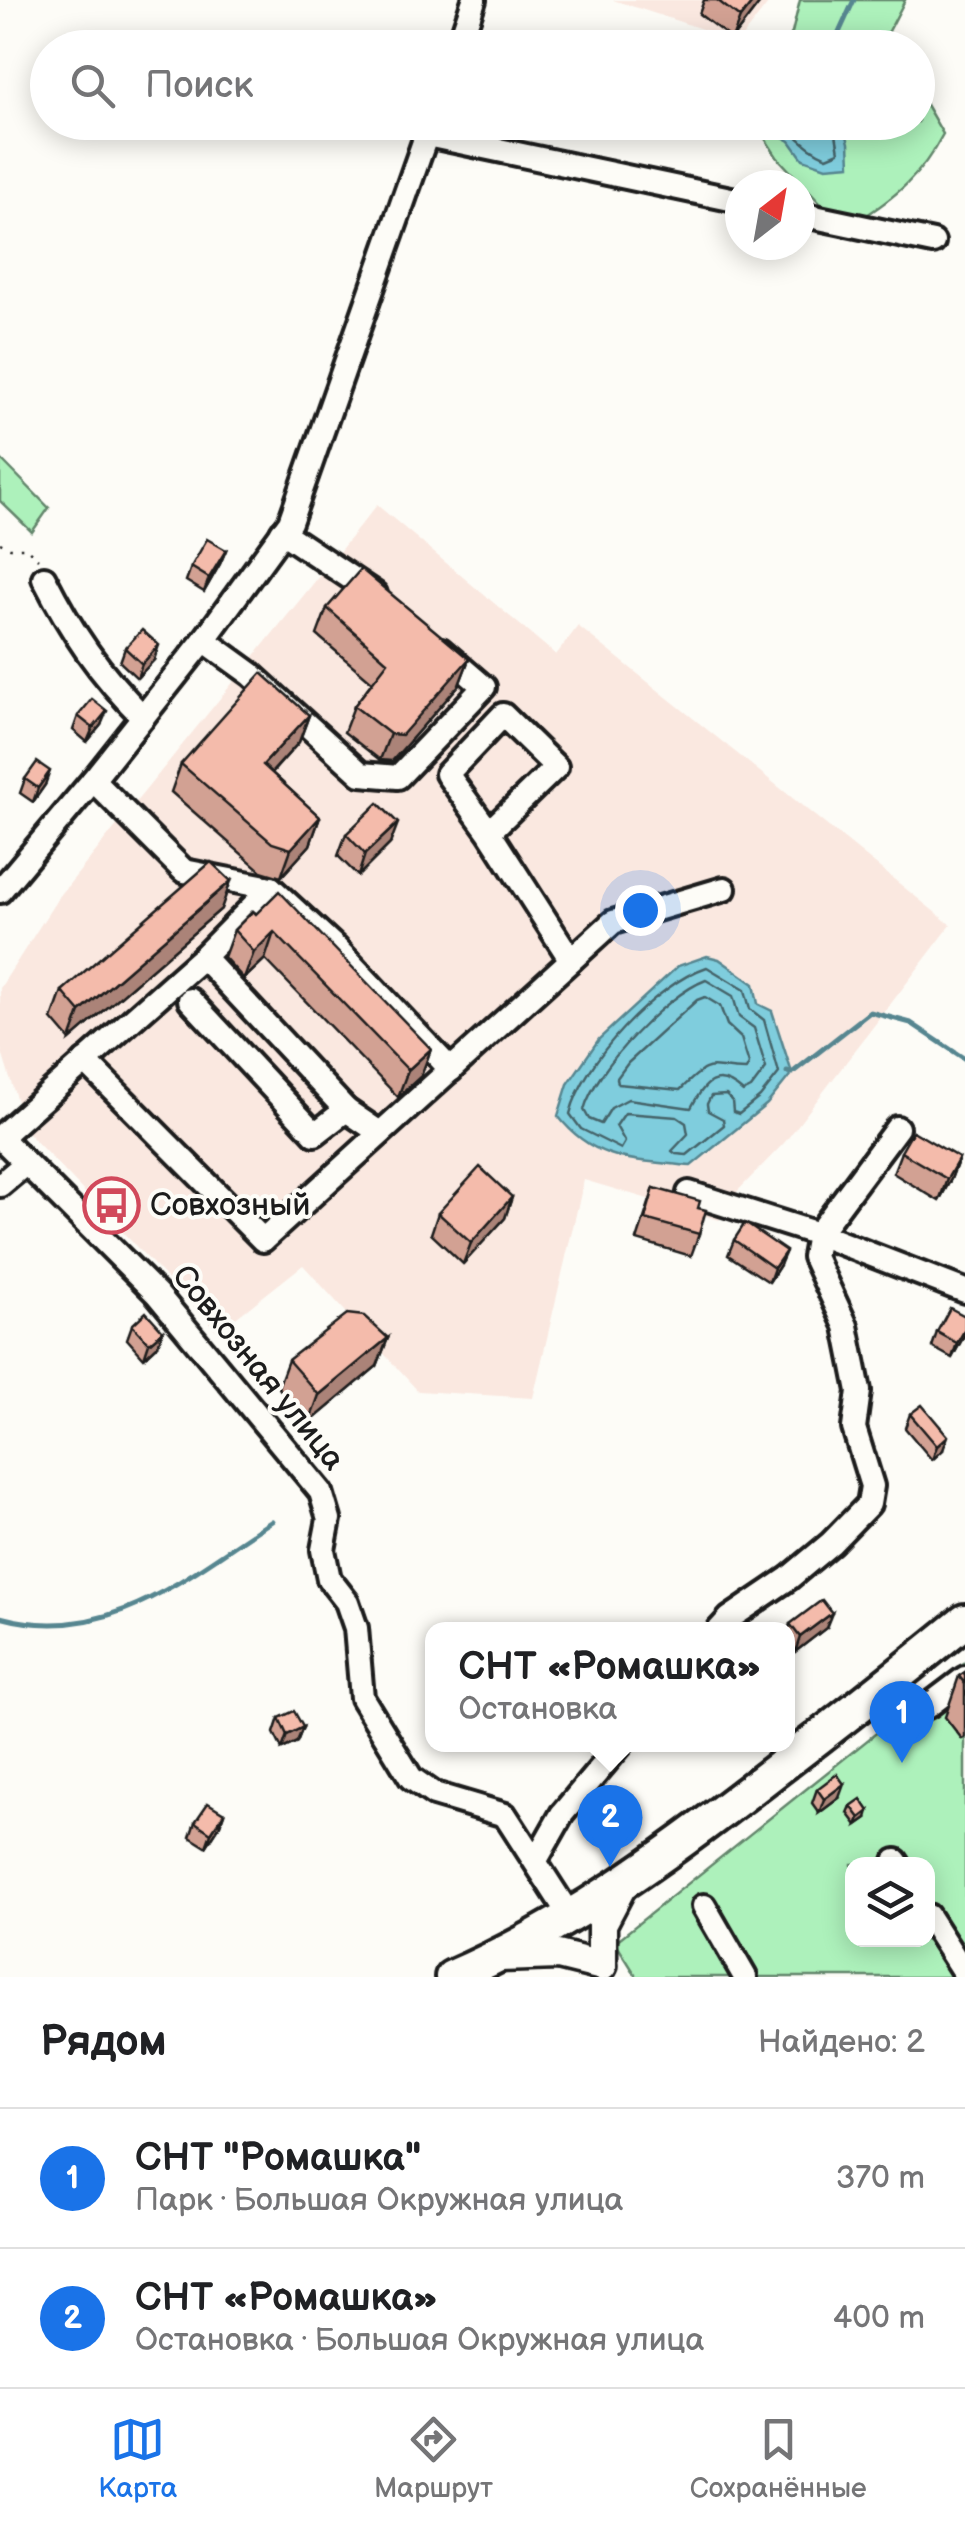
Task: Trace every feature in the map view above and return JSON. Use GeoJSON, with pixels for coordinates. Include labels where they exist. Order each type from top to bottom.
{"type":"FeatureCollection","features":[{"type":"Feature","properties":{"kind":"highway"},"geometry":{"type":"LineString","coordinates":[[452,1977],[496,1958],[570,1916],[675,1848],[953,1630]]}},
{"type":"Feature","properties":{"kind":"main road"},"geometry":{"type":"LineString","coordinates":[[605,1972],[602,1924],[615,1889]]}},
{"type":"Feature","properties":{"kind":"main road"},"geometry":{"type":"LineString","coordinates":[[570,1916],[605,1972]]}},
{"type":"Feature","properties":{"kind":"main road"},"geometry":{"type":"LineString","coordinates":[[496,1958],[558,1955],[605,1972]]}},
{"type":"Feature","properties":{"kind":"street"},"geometry":{"type":"LineString","coordinates":[[464,30],[474,0]]}},
{"type":"Feature","properties":{"kind":"street"},"geometry":{"type":"LineString","coordinates":[[0,891],[204,640],[286,527],[425,140]]}},
{"type":"Feature","properties":{"kind":"street"},"geometry":{"type":"LineString","coordinates":[[476,140],[725,198]]}},
{"type":"Feature","properties":{"kind":"street"},"geometry":{"type":"LineString","coordinates":[[815,217],[933,242]]}},
{"type":"Feature","properties":{"kind":"street"},"geometry":{"type":"LineString","coordinates":[[286,527],[399,614]]}},
{"type":"Feature","properties":{"kind":"street"},"geometry":{"type":"LineString","coordinates":[[44,578],[70,630],[107,681],[143,717]]}},
{"type":"Feature","properties":{"kind":"street"},"geometry":{"type":"LineString","coordinates":[[204,640],[251,674],[361,774],[398,777],[484,687],[428,638]]}},
{"type":"Feature","properties":{"kind":"street"},"geometry":{"type":"LineString","coordinates":[[490,832],[556,767],[503,715],[447,774],[490,832],[571,960]]}},
{"type":"Feature","properties":{"kind":"street"},"geometry":{"type":"LineString","coordinates":[[94,780],[184,871],[271,888],[336,948],[451,1070]]}},
{"type":"Feature","properties":{"kind":"street"},"geometry":{"type":"LineString","coordinates":[[182,992],[202,957],[271,888]]}},
{"type":"Feature","properties":{"kind":"street"},"geometry":{"type":"LineString","coordinates":[[85,1061],[263,1240],[613,922],[724,889]]}},
{"type":"Feature","properties":{"kind":"street"},"geometry":{"type":"LineString","coordinates":[[202,957],[346,1110],[380,1133]]}},
{"type":"Feature","properties":{"kind":"street"},"geometry":{"type":"LineString","coordinates":[[0,1137],[85,1061],[182,992],[221,976]]}},
{"type":"Feature","properties":{"kind":"street"},"geometry":{"type":"LineString","coordinates":[[182,992],[315,1134],[346,1110]]}},
{"type":"Feature","properties":{"kind":"street"},"geometry":{"type":"LineString","coordinates":[[726,1622],[789,1578],[869,1504],[872,1486],[854,1428],[859,1392],[846,1326],[814,1256],[818,1234],[897,1128]]}},
{"type":"Feature","properties":{"kind":"street","name":"Совхозная улица"},"geometry":{"type":"LineString","coordinates":[[0,1137],[158,1294],[321,1492],[328,1518],[323,1550],[329,1579],[347,1602],[356,1628],[362,1698],[412,1778],[434,1794],[504,1815],[570,1916]]}},
{"type":"Feature","properties":{"kind":"street"},"geometry":{"type":"LineString","coordinates":[[0,1185],[25,1164]]}},
{"type":"Feature","properties":{"kind":"street"},"geometry":{"type":"LineString","coordinates":[[689,1193],[818,1234],[965,1291]]}},
{"type":"Feature","properties":{"kind":"street"},"geometry":{"type":"LineString","coordinates":[[928,1706],[965,1675],[953,1630]]}},
{"type":"Feature","properties":{"kind":"street"},"geometry":{"type":"LineString","coordinates":[[536,1860],[562,1814],[613,1752]]}},
{"type":"Feature","properties":{"kind":"street"},"geometry":{"type":"LineString","coordinates":[[534,1936],[552,1901],[551,1885],[580,1894],[615,1889]]}},
{"type":"Feature","properties":{"kind":"street"},"geometry":{"type":"LineString","coordinates":[[704,1906],[745,1977]]}},
{"type":"Feature","properties":{"kind":"street"},"geometry":{"type":"LineString","coordinates":[[935,1927],[965,1974]]}},
{"type":"Feature","properties":{"kind":"path"},"geometry":{"type":"LineString","coordinates":[[0,543],[10,548],[26,548],[38,559],[44,578]]}},
{"type":"Feature","properties":{"kind":"shaded area"},"geometry":{"type":"Polygon","coordinates":[[[613,0],[771,0],[748,30],[705,30],[613,0]]]}},
{"type":"Feature","properties":{"kind":"shaded area"},"geometry":{"type":"Polygon","coordinates":[[[377,505],[556,655],[578,626],[951,925],[785,1142],[730,1199],[719,1220],[584,1180],[533,1398],[418,1391],[303,1265],[218,1332],[26,1131],[0,1046],[0,988],[58,898],[377,505]]]}},
{"type":"Feature","properties":{"kind":"green space"},"geometry":{"type":"Polygon","coordinates":[[[800,0],[905,0],[890,30],[793,30],[800,0]]]}},
{"type":"Feature","properties":{"kind":"green space"},"geometry":{"type":"Polygon","coordinates":[[[935,120],[943,134],[906,184],[856,222],[815,198],[815,170],[789,170],[766,140],[935,140],[935,120]]]}},
{"type":"Feature","properties":{"kind":"green space"},"geometry":{"type":"Polygon","coordinates":[[[0,458],[49,508],[32,532],[0,501],[0,458]]]}},
{"type":"Feature","properties":{"kind":"green space"},"geometry":{"type":"Polygon","coordinates":[[[965,1662],[965,1977],[637,1977],[615,1942],[965,1662]]]}},
{"type":"Feature","properties":{"kind":"water"},"geometry":{"type":"Polygon","coordinates":[[[848,140],[850,165],[826,167],[803,159],[790,141],[848,140]]]}},
{"type":"Feature","properties":{"kind":"water"},"geometry":{"type":"Polygon","coordinates":[[[707,956],[719,959],[754,984],[758,1004],[772,1011],[792,1073],[767,1104],[691,1166],[618,1156],[587,1143],[558,1116],[568,1084],[599,1039],[678,966],[707,956]]]}},
{"type":"Feature","properties":{"kind":"building"},"geometry":{"type":"Polygon","coordinates":[[[717,0],[754,0],[740,18],[717,0]]]}},
{"type":"Feature","properties":{"kind":"building"},"geometry":{"type":"Polygon","coordinates":[[[207,539],[226,550],[209,578],[191,567],[207,539]]]}},
{"type":"Feature","properties":{"kind":"building"},"geometry":{"type":"Polygon","coordinates":[[[361,569],[469,659],[402,735],[390,734],[354,706],[388,662],[327,608],[361,569]]]}},
{"type":"Feature","properties":{"kind":"building"},"geometry":{"type":"Polygon","coordinates":[[[142,630],[159,645],[142,664],[125,648],[142,630]]]}},
{"type":"Feature","properties":{"kind":"building"},"geometry":{"type":"Polygon","coordinates":[[[262,673],[309,715],[263,765],[320,817],[291,849],[272,843],[181,764],[262,673]]]}},
{"type":"Feature","properties":{"kind":"building"},"geometry":{"type":"Polygon","coordinates":[[[92,699],[107,711],[93,728],[78,716],[92,699]]]}},
{"type":"Feature","properties":{"kind":"building"},"geometry":{"type":"Polygon","coordinates":[[[37,762],[50,771],[38,788],[25,779],[37,762]]]}},
{"type":"Feature","properties":{"kind":"building"},"geometry":{"type":"Polygon","coordinates":[[[378,803],[398,823],[365,854],[346,834],[378,803]]]}},
{"type":"Feature","properties":{"kind":"building"},"geometry":{"type":"Polygon","coordinates":[[[211,862],[231,881],[80,1012],[62,991],[211,862]]]}},
{"type":"Feature","properties":{"kind":"building"},"geometry":{"type":"Polygon","coordinates":[[[279,891],[431,1049],[408,1070],[274,932],[254,952],[234,930],[279,891]]]}},
{"type":"Feature","properties":{"kind":"building"},"geometry":{"type":"Polygon","coordinates":[[[913,1131],[959,1158],[947,1179],[901,1152],[913,1131]]]}},
{"type":"Feature","properties":{"kind":"building"},"geometry":{"type":"Polygon","coordinates":[[[480,1167],[512,1197],[471,1243],[438,1213],[480,1167]]]}},
{"type":"Feature","properties":{"kind":"building"},"geometry":{"type":"Polygon","coordinates":[[[654,1188],[700,1201],[698,1208],[706,1210],[699,1234],[645,1219],[654,1188]]]}},
{"type":"Feature","properties":{"kind":"building"},"geometry":{"type":"Polygon","coordinates":[[[745,1223],[786,1251],[774,1268],[734,1240],[745,1223]]]}},
{"type":"Feature","properties":{"kind":"building"},"geometry":{"type":"Polygon","coordinates":[[[950,1308],[965,1316],[965,1329],[957,1343],[937,1332],[950,1308]]]}},
{"type":"Feature","properties":{"kind":"building"},"geometry":{"type":"Polygon","coordinates":[[[146,1312],[163,1331],[149,1343],[132,1325],[146,1312]]]}},
{"type":"Feature","properties":{"kind":"building"},"geometry":{"type":"Polygon","coordinates":[[[347,1314],[364,1316],[388,1338],[319,1395],[288,1360],[347,1314]]]}},
{"type":"Feature","properties":{"kind":"building"},"geometry":{"type":"Polygon","coordinates":[[[922,1405],[948,1436],[937,1446],[910,1414],[922,1405]]]}},
{"type":"Feature","properties":{"kind":"building"},"geometry":{"type":"Polygon","coordinates":[[[822,1600],[832,1613],[800,1637],[793,1622],[822,1600]]]}},
{"type":"Feature","properties":{"kind":"building"},"geometry":{"type":"Polygon","coordinates":[[[294,1711],[303,1727],[287,1735],[279,1718],[294,1711]]]}},
{"type":"Feature","properties":{"kind":"building"},"geometry":{"type":"Polygon","coordinates":[[[837,1774],[844,1784],[824,1799],[817,1789],[837,1774]]]}},
{"type":"Feature","properties":{"kind":"building"},"geometry":{"type":"Polygon","coordinates":[[[861,1799],[869,1811],[860,1818],[851,1806],[861,1799]]]}},
{"type":"Feature","properties":{"kind":"building"},"geometry":{"type":"Polygon","coordinates":[[[208,1803],[224,1813],[211,1833],[195,1822],[208,1803]]]}},
{"type":"Feature","properties":{"kind":"waterway"},"geometry":{"type":"LineString","coordinates":[[840,30],[854,0]]}},
{"type":"Feature","properties":{"kind":"waterway"},"geometry":{"type":"LineString","coordinates":[[787,1072],[792,1073],[870,1012],[911,1023],[965,1059]]}},
{"type":"Feature","properties":{"kind":"waterway"},"geometry":{"type":"LineString","coordinates":[[0,1617],[39,1624],[76,1622],[111,1614],[177,1583],[272,1521]]}},
{"type":"Feature","properties":{"kind":"place","name":"Совхозный"},"geometry":{"type":"Point","coordinates":[111,1205]}},
{"type":"Feature","properties":{"kind":"place","name":"СНТ \"Ромашка\""},"geometry":{"type":"Point","coordinates":[902,1763]}},
{"type":"Feature","properties":{"kind":"place","name":"СНТ «Ромашка»"},"geometry":{"type":"Point","coordinates":[610,1867]}}]}
